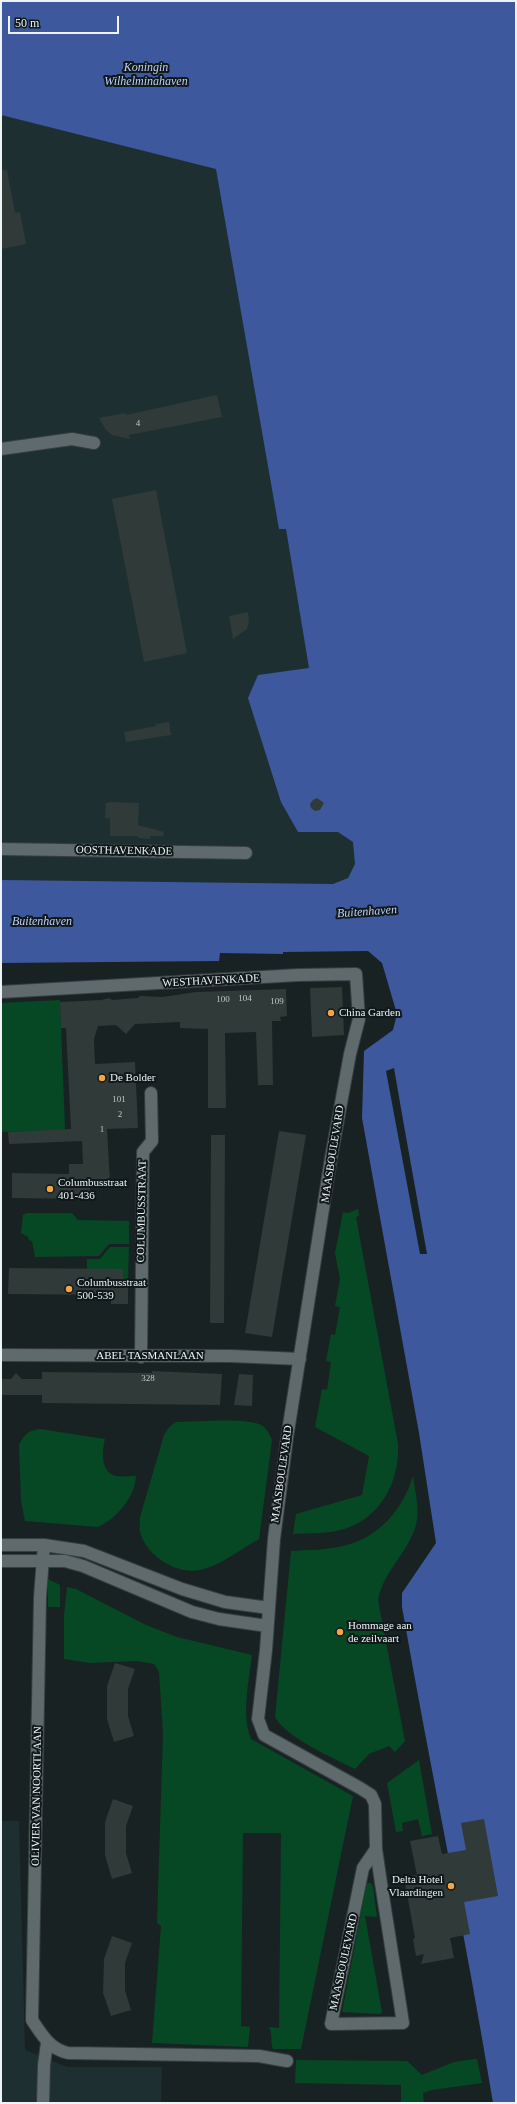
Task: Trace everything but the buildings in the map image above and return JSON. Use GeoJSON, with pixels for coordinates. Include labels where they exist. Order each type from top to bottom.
{"type":"FeatureCollection","features":[{"type":"Feature","properties":{"kind":"street"},"geometry":{"type":"LineString","coordinates":[[1,449],[72,439],[94,443]]}},
{"type":"Feature","properties":{"kind":"street","name":"OOSTHAVENKADE"},"geometry":{"type":"LineString","coordinates":[[1,849],[246,853]]}},
{"type":"Feature","properties":{"kind":"street","name":"WESTHAVENKADE"},"geometry":{"type":"LineString","coordinates":[[1,992],[298,975],[356,974],[359,1020],[355,1039]]}},
{"type":"Feature","properties":{"kind":"street","name":"MAASBOULEVARD"},"geometry":{"type":"LineString","coordinates":[[355,1039],[350,1054],[331,1158],[274,1539],[258,1719],[264,1735],[371,1795],[375,1804],[376,1849],[403,2023],[331,2024],[363,1868],[376,1849]]}},
{"type":"Feature","properties":{"kind":"street","name":"COLUMBUSSTRAAT"},"geometry":{"type":"LineString","coordinates":[[141,1357],[142,1152],[152,1141],[151,1093]]}},
{"type":"Feature","properties":{"kind":"street","name":"ABEL TASMANLAAN"},"geometry":{"type":"LineString","coordinates":[[1,1355],[141,1357],[231,1356],[300,1359]]}},
{"type":"Feature","properties":{"kind":"street"},"geometry":{"type":"LineString","coordinates":[[1,1545],[44,1545],[84,1551],[182,1589],[225,1602],[269,1608]]}},
{"type":"Feature","properties":{"kind":"street","name":"OLIVIER VAN NOORTLAAN"},"geometry":{"type":"LineString","coordinates":[[44,1545],[40,1597],[32,2020],[47,2043],[61,2052],[259,2056],[287,2061]]}},
{"type":"Feature","properties":{"kind":"street"},"geometry":{"type":"LineString","coordinates":[[1,1560],[65,1560],[83,1566],[170,1605],[219,1619],[267,1626]]}},
{"type":"Feature","properties":{"kind":"street"},"geometry":{"type":"LineString","coordinates":[[43,2103],[44,2065],[47,2043]]}},
{"type":"Feature","properties":{"kind":"shaded area"},"geometry":{"type":"Polygon","coordinates":[[[1,1],[246,1],[384,902],[1,905],[1,1]]]}},
{"type":"Feature","properties":{"kind":"shaded area"},"geometry":{"type":"Polygon","coordinates":[[[1,1821],[19,1821],[25,2050],[67,2067],[162,2067],[161,2103],[1,2103],[1,1821]]]}},
{"type":"Feature","properties":{"kind":"green space"},"geometry":{"type":"Polygon","coordinates":[[[60,1000],[65,1128],[64,1130],[1,1132],[1,1003],[60,1000]]]}},
{"type":"Feature","properties":{"kind":"green space"},"geometry":{"type":"Polygon","coordinates":[[[358,1209],[359,1216],[356,1217],[398,1444],[398,1459],[395,1473],[384,1500],[375,1511],[364,1520],[351,1527],[336,1531],[293,1534],[296,1514],[362,1495],[369,1456],[315,1427],[322,1389],[327,1390],[331,1362],[326,1361],[331,1334],[335,1335],[340,1307],[335,1306],[340,1279],[335,1253],[343,1212],[348,1213],[358,1209]]]}},
{"type":"Feature","properties":{"kind":"green space"},"geometry":{"type":"Polygon","coordinates":[[[27,1213],[72,1213],[78,1220],[129,1221],[129,1244],[109,1244],[99,1256],[35,1257],[32,1241],[21,1233],[23,1215],[27,1213]]]}},
{"type":"Feature","properties":{"kind":"green space"},"geometry":{"type":"Polygon","coordinates":[[[110,1247],[129,1247],[128,1281],[123,1281],[123,1269],[87,1269],[87,1259],[100,1259],[110,1247]]]}},
{"type":"Feature","properties":{"kind":"green space"},"geometry":{"type":"Polygon","coordinates":[[[220,1420],[244,1421],[261,1425],[268,1431],[272,1440],[259,1539],[218,1563],[204,1569],[194,1571],[175,1567],[165,1563],[157,1557],[149,1549],[140,1530],[140,1517],[164,1435],[170,1426],[176,1422],[220,1420]]]}},
{"type":"Feature","properties":{"kind":"green space"},"geometry":{"type":"Polygon","coordinates":[[[40,1429],[105,1439],[103,1460],[107,1470],[116,1476],[136,1476],[135,1484],[129,1499],[112,1518],[98,1527],[25,1521],[21,1501],[19,1445],[27,1434],[40,1429]]]}},
{"type":"Feature","properties":{"kind":"green space"},"geometry":{"type":"Polygon","coordinates":[[[413,1476],[417,1507],[416,1525],[408,1544],[385,1580],[378,1600],[405,1741],[395,1752],[389,1746],[369,1754],[355,1769],[299,1740],[280,1725],[275,1717],[291,1551],[317,1550],[343,1546],[368,1536],[378,1529],[396,1511],[409,1488],[413,1476]]]}},
{"type":"Feature","properties":{"kind":"green space"},"geometry":{"type":"Polygon","coordinates":[[[48,1579],[60,1585],[60,1607],[48,1607],[48,1579]]]}},
{"type":"Feature","properties":{"kind":"green space"},"geometry":{"type":"Polygon","coordinates":[[[67,1587],[76,1589],[146,1625],[177,1637],[252,1655],[246,1708],[248,1729],[251,1739],[353,1796],[301,2049],[273,2049],[269,2027],[279,2028],[281,1833],[243,1833],[241,2026],[250,2027],[248,2047],[152,2043],[161,1926],[157,1923],[163,1733],[159,1672],[154,1664],[137,1661],[90,1663],[64,1659],[64,1615],[67,1587]]]}},
{"type":"Feature","properties":{"kind":"green space"},"geometry":{"type":"Polygon","coordinates":[[[419,1760],[432,1834],[422,1836],[418,1819],[402,1823],[403,1831],[396,1832],[387,1783],[419,1760]]]}},
{"type":"Feature","properties":{"kind":"green space"},"geometry":{"type":"Polygon","coordinates":[[[367,1883],[371,1883],[373,1887],[377,1917],[365,1916],[382,2012],[380,2014],[342,2012],[367,1883]]]}},
{"type":"Feature","properties":{"kind":"green space"},"geometry":{"type":"Polygon","coordinates":[[[477,2059],[482,2083],[432,2090],[423,2093],[424,2103],[401,2103],[401,2085],[295,2083],[296,2060],[407,2061],[422,2075],[454,2062],[477,2059]]]}},
{"type":"Feature","properties":{"kind":"water"},"geometry":{"type":"Polygon","coordinates":[[[1,1],[516,1],[516,2103],[493,2103],[483,2041],[402,1607],[402,1593],[436,1543],[419,1433],[362,1118],[364,1051],[393,1030],[397,1014],[382,963],[368,951],[283,952],[283,954],[220,953],[219,961],[1,963],[1,880],[333,884],[348,878],[355,864],[353,842],[338,832],[298,832],[281,802],[248,698],[258,675],[309,668],[286,529],[279,529],[216,169],[1,115],[1,1]]]}},
{"type":"Feature","properties":{"kind":"pier"},"geometry":{"type":"Polygon","coordinates":[[[394,1068],[427,1254],[420,1254],[386,1071],[394,1068]]]}},
{"type":"Feature","properties":{"kind":"place","name":"China Garden"},"geometry":{"type":"Point","coordinates":[331,1013]}},
{"type":"Feature","properties":{"kind":"place","name":"De Bolder"},"geometry":{"type":"Point","coordinates":[102,1078]}},
{"type":"Feature","properties":{"kind":"place","name":"Columbusstraat 401-436"},"geometry":{"type":"Point","coordinates":[50,1189]}},
{"type":"Feature","properties":{"kind":"place","name":"Columbusstraat 500-539"},"geometry":{"type":"Point","coordinates":[69,1289]}},
{"type":"Feature","properties":{"kind":"place","name":"Hommage aan de zeilvaart"},"geometry":{"type":"Point","coordinates":[340,1632]}},
{"type":"Feature","properties":{"kind":"place","name":"Delta Hotel Vlaardingen"},"geometry":{"type":"Point","coordinates":[451,1886]}},
{"type":"Feature","properties":{"kind":"water label","name":"Koningin Wilhelminahaven"},"geometry":{"type":"Point","coordinates":[146,75]}},
{"type":"Feature","properties":{"kind":"water label","name":"Buitenhaven"},"geometry":{"type":"Point","coordinates":[367,912]}},
{"type":"Feature","properties":{"kind":"water label","name":"Buitenhaven"},"geometry":{"type":"Point","coordinates":[42,922]}}]}
